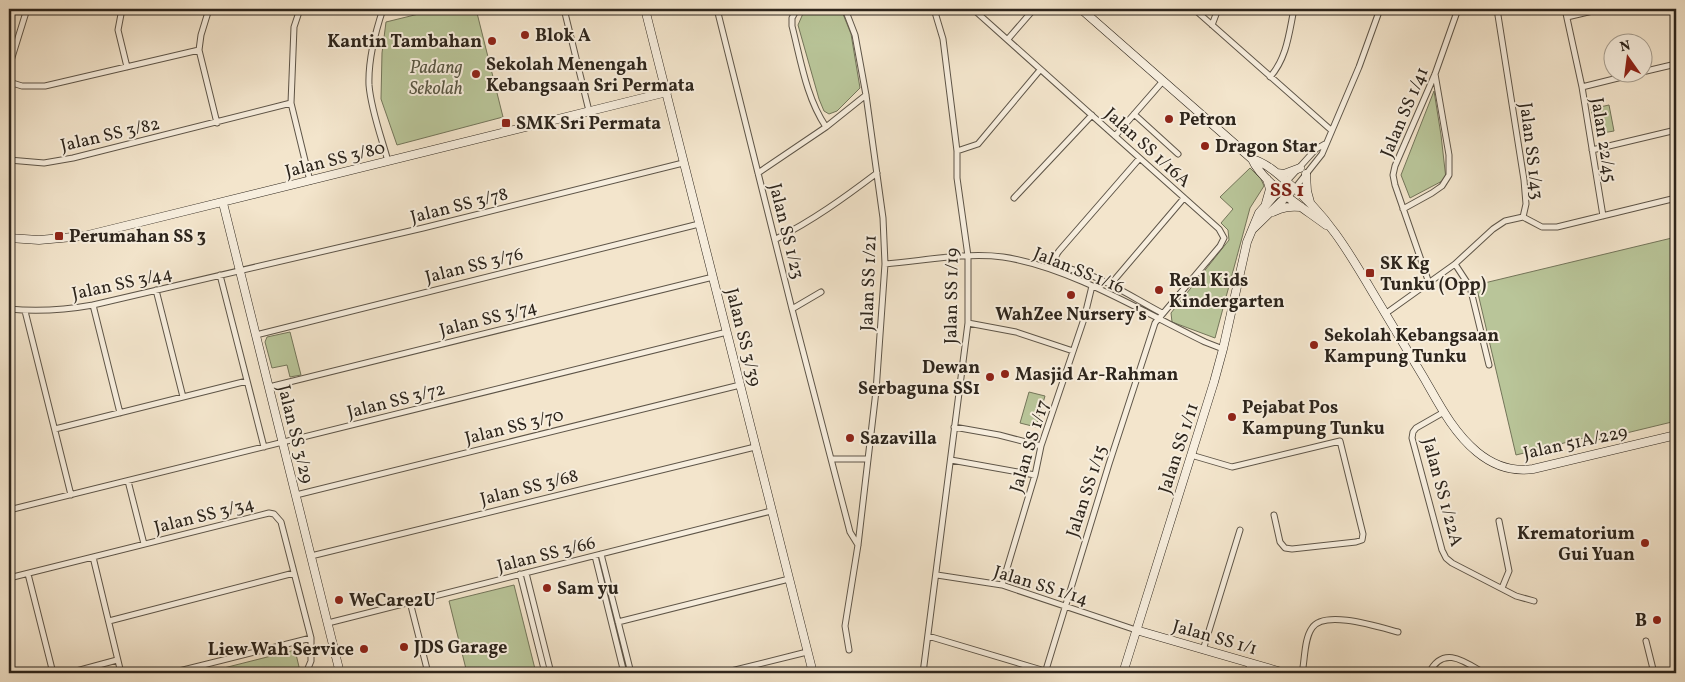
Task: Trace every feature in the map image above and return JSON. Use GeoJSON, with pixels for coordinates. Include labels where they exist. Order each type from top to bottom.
{"type":"FeatureCollection","features":[{"type":"Feature","properties":{"kind":"street"},"geometry":{"type":"LineString","coordinates":[[9,67],[27,9]]}},
{"type":"Feature","properties":{"kind":"street"},"geometry":{"type":"LineString","coordinates":[[122,9],[118,21],[118,30],[127,67]]}},
{"type":"Feature","properties":{"kind":"street"},"geometry":{"type":"LineString","coordinates":[[209,9],[201,35],[199,50],[217,123]]}},
{"type":"Feature","properties":{"kind":"street"},"geometry":{"type":"LineString","coordinates":[[300,9],[294,27],[291,103],[310,181]]}},
{"type":"Feature","properties":{"kind":"street"},"geometry":{"type":"LineString","coordinates":[[383,9],[375,32],[369,85],[371,100],[388,160]]}},
{"type":"Feature","properties":{"kind":"street"},"geometry":{"type":"LineString","coordinates":[[564,9],[589,111]]}},
{"type":"Feature","properties":{"kind":"street","name":"Jalan SS 3/39"},"geometry":{"type":"LineString","coordinates":[[645,9],[813,673]]}},
{"type":"Feature","properties":{"kind":"street","name":"Jalan SS 1/23"},"geometry":{"type":"LineString","coordinates":[[717,9],[850,532],[858,545]]}},
{"type":"Feature","properties":{"kind":"street"},"geometry":{"type":"LineString","coordinates":[[797,9],[792,18],[792,26],[809,97],[826,127]]}},
{"type":"Feature","properties":{"kind":"street","name":"Jalan SS 1/21"},"geometry":{"type":"LineString","coordinates":[[845,9],[854,35],[866,95],[883,218],[885,264],[877,382],[858,545],[845,626],[849,650]]}},
{"type":"Feature","properties":{"kind":"street","name":"Jalan SS 1/19"},"geometry":{"type":"LineString","coordinates":[[923,673],[968,324],[968,256],[957,178],[957,150],[943,39],[934,9]]}},
{"type":"Feature","properties":{"kind":"street","name":"Jalan SS 1/16A"},"geometry":{"type":"LineString","coordinates":[[973,9],[1223,233],[1224,238],[1220,246],[1157,319]]}},
{"type":"Feature","properties":{"kind":"street"},"geometry":{"type":"LineString","coordinates":[[1008,39],[1034,9]]}},
{"type":"Feature","properties":{"kind":"street"},"geometry":{"type":"LineString","coordinates":[[1081,9],[1252,160],[1256,168],[1279,190],[1334,231]]}},
{"type":"Feature","properties":{"kind":"street"},"geometry":{"type":"LineString","coordinates":[[1194,9],[1331,130]]}},
{"type":"Feature","properties":{"kind":"street"},"geometry":{"type":"LineString","coordinates":[[1212,25],[1218,9]]}},
{"type":"Feature","properties":{"kind":"street"},"geometry":{"type":"LineString","coordinates":[[1270,77],[1279,67],[1284,57],[1294,9]]}},
{"type":"Feature","properties":{"kind":"street"},"geometry":{"type":"LineString","coordinates":[[1294,188],[1316,149],[1325,144],[1359,68],[1380,9]]}},
{"type":"Feature","properties":{"kind":"street","name":"Jalan SS 1/41"},"geometry":{"type":"LineString","coordinates":[[1428,284],[1394,185],[1395,166],[1435,74],[1458,9]]}},
{"type":"Feature","properties":{"kind":"street","name":"Jalan SS 1/43"},"geometry":{"type":"LineString","coordinates":[[1385,314],[1454,264],[1493,229],[1505,221],[1523,217],[1526,204],[1524,180],[1497,9]]}},
{"type":"Feature","properties":{"kind":"street","name":"Jalan 22/45"},"geometry":{"type":"LineString","coordinates":[[1565,9],[1582,87],[1603,216]]}},
{"type":"Feature","properties":{"kind":"street"},"geometry":{"type":"LineString","coordinates":[[1567,18],[1601,9]]}},
{"type":"Feature","properties":{"kind":"street"},"geometry":{"type":"LineString","coordinates":[[9,82],[22,86],[45,86],[199,50]]}},
{"type":"Feature","properties":{"kind":"street"},"geometry":{"type":"LineString","coordinates":[[1652,70],[1676,64]]}},
{"type":"Feature","properties":{"kind":"street"},"geometry":{"type":"LineString","coordinates":[[957,150],[978,144],[1040,70]]}},
{"type":"Feature","properties":{"kind":"street"},"geometry":{"type":"LineString","coordinates":[[1403,209],[1442,186],[1449,175],[1449,155],[1435,74]]}},
{"type":"Feature","properties":{"kind":"street"},"geometry":{"type":"LineString","coordinates":[[1115,136],[1163,81]]}},
{"type":"Feature","properties":{"kind":"street"},"geometry":{"type":"LineString","coordinates":[[1582,87],[1602,82]]}},
{"type":"Feature","properties":{"kind":"street","name":"Jalan SS 3/80"},"geometry":{"type":"LineString","coordinates":[[9,238],[39,240],[84,236],[667,92]]}},
{"type":"Feature","properties":{"kind":"street"},"geometry":{"type":"LineString","coordinates":[[758,173],[826,127],[866,95]]}},
{"type":"Feature","properties":{"kind":"street","name":"Jalan SS 3/82"},"geometry":{"type":"LineString","coordinates":[[9,160],[44,163],[73,158],[291,103]]}},
{"type":"Feature","properties":{"kind":"street"},"geometry":{"type":"LineString","coordinates":[[1134,114],[1178,154]]}},
{"type":"Feature","properties":{"kind":"street"},"geometry":{"type":"LineString","coordinates":[[1014,198],[1092,115]]}},
{"type":"Feature","properties":{"kind":"street"},"geometry":{"type":"LineString","coordinates":[[1592,150],[1676,130]]}},
{"type":"Feature","properties":{"kind":"street","name":"Jalan SS 1/16"},"geometry":{"type":"LineString","coordinates":[[1139,159],[1059,251],[1056,259],[1058,263],[1088,274],[1162,313]]}},
{"type":"Feature","properties":{"kind":"street"},"geometry":{"type":"LineString","coordinates":[[1252,160],[1261,161],[1287,181],[1310,202],[1334,231]]}},
{"type":"Feature","properties":{"kind":"street","name":"Jalan SS 3/78"},"geometry":{"type":"LineString","coordinates":[[240,270],[408,232],[683,162]]}},
{"type":"Feature","properties":{"kind":"street"},"geometry":{"type":"LineString","coordinates":[[1276,173],[1284,174],[1303,171]]}},
{"type":"Feature","properties":{"kind":"street"},"geometry":{"type":"LineString","coordinates":[[1287,181],[1303,171]]}},
{"type":"Feature","properties":{"kind":"street"},"geometry":{"type":"LineString","coordinates":[[1303,171],[1310,202]]}},
{"type":"Feature","properties":{"kind":"street"},"geometry":{"type":"LineString","coordinates":[[776,239],[808,223],[843,200],[877,173]]}},
{"type":"Feature","properties":{"kind":"street"},"geometry":{"type":"LineString","coordinates":[[1267,179],[1270,189],[1266,211],[1292,206],[1303,208]]}},
{"type":"Feature","properties":{"kind":"street","name":"Jalan SS 1/11"},"geometry":{"type":"LineString","coordinates":[[1266,211],[1287,181]]}},
{"type":"Feature","properties":{"kind":"street","name":"Jalan SS 1/11"},"geometry":{"type":"LineString","coordinates":[[1122,673],[1224,349],[1242,263],[1255,220],[1287,196],[1294,188]]}},
{"type":"Feature","properties":{"kind":"street"},"geometry":{"type":"LineString","coordinates":[[1110,285],[1184,198]]}},
{"type":"Feature","properties":{"kind":"street"},"geometry":{"type":"LineString","coordinates":[[1523,217],[1542,227],[1557,227],[1676,198]]}},
{"type":"Feature","properties":{"kind":"street","name":"Jalan SS 3/29"},"geometry":{"type":"LineString","coordinates":[[223,203],[340,673]]}},
{"type":"Feature","properties":{"kind":"street","name":"Jalan SS 3/76"},"geometry":{"type":"LineString","coordinates":[[256,335],[699,224]]}},
{"type":"Feature","properties":{"kind":"street","name":"Jalan 51A/229"},"geometry":{"type":"LineString","coordinates":[[1334,231],[1453,426],[1487,460],[1512,470],[1533,470],[1676,434]]}},
{"type":"Feature","properties":{"kind":"street","name":"Jalan SS 1/16"},"geometry":{"type":"LineString","coordinates":[[885,264],[968,256],[1002,257],[1044,267],[1092,286],[1204,342],[1224,349]]}},
{"type":"Feature","properties":{"kind":"street"},"geometry":{"type":"LineString","coordinates":[[1454,264],[1470,287],[1489,365]]}},
{"type":"Feature","properties":{"kind":"street","name":"Jalan SS 3/44"},"geometry":{"type":"LineString","coordinates":[[9,309],[26,311],[63,310],[94,305],[240,270]]}},
{"type":"Feature","properties":{"kind":"street"},"geometry":{"type":"LineString","coordinates":[[220,275],[264,447]]}},
{"type":"Feature","properties":{"kind":"street","name":"Jalan SS 3/74"},"geometry":{"type":"LineString","coordinates":[[269,387],[713,277]]}},
{"type":"Feature","properties":{"kind":"street","name":"Jalan SS 1/17"},"geometry":{"type":"LineString","coordinates":[[1002,586],[1035,475],[1041,446],[1084,319],[1092,286]]}},
{"type":"Feature","properties":{"kind":"street"},"geometry":{"type":"LineString","coordinates":[[156,290],[183,397]]}},
{"type":"Feature","properties":{"kind":"street"},"geometry":{"type":"LineString","coordinates":[[792,309],[820,292]]}},
{"type":"Feature","properties":{"kind":"street"},"geometry":{"type":"LineString","coordinates":[[94,305],[120,413]]}},
{"type":"Feature","properties":{"kind":"street"},"geometry":{"type":"LineString","coordinates":[[26,311],[71,495]]}},
{"type":"Feature","properties":{"kind":"street","name":"Jalan SS 1/15"},"geometry":{"type":"LineString","coordinates":[[1045,672],[1109,464],[1157,319]]}},
{"type":"Feature","properties":{"kind":"street"},"geometry":{"type":"LineString","coordinates":[[968,324],[1016,332],[1073,351]]}},
{"type":"Feature","properties":{"kind":"street","name":"Jalan SS 3/72"},"geometry":{"type":"LineString","coordinates":[[9,510],[727,332]]}},
{"type":"Feature","properties":{"kind":"street"},"geometry":{"type":"LineString","coordinates":[[55,429],[247,381]]}},
{"type":"Feature","properties":{"kind":"street","name":"Jalan SS 3/70"},"geometry":{"type":"LineString","coordinates":[[296,496],[740,385]]}},
{"type":"Feature","properties":{"kind":"street","name":"Jalan SS 1/22A"},"geometry":{"type":"LineString","coordinates":[[1444,412],[1416,428],[1412,438],[1442,550],[1446,558],[1452,563],[1516,596],[1534,601]]}},
{"type":"Feature","properties":{"kind":"street"},"geometry":{"type":"LineString","coordinates":[[954,427],[998,435],[1041,446]]}},
{"type":"Feature","properties":{"kind":"street"},"geometry":{"type":"LineString","coordinates":[[1191,455],[1232,467],[1340,441],[1363,534],[1362,540],[1292,549],[1285,548],[1280,542],[1274,515]]}},
{"type":"Feature","properties":{"kind":"street","name":"Jalan SS 3/68"},"geometry":{"type":"LineString","coordinates":[[311,556],[755,447]]}},
{"type":"Feature","properties":{"kind":"street"},"geometry":{"type":"LineString","coordinates":[[831,459],[868,459]]}},
{"type":"Feature","properties":{"kind":"street"},"geometry":{"type":"LineString","coordinates":[[951,460],[1035,475]]}},
{"type":"Feature","properties":{"kind":"street"},"geometry":{"type":"LineString","coordinates":[[128,480],[144,544]]}},
{"type":"Feature","properties":{"kind":"street","name":"Jalan SS 3/66"},"geometry":{"type":"LineString","coordinates":[[328,623],[772,511]]}},
{"type":"Feature","properties":{"kind":"street","name":"Jalan SS 3/34"},"geometry":{"type":"LineString","coordinates":[[9,578],[269,513],[274,514],[281,522],[311,638],[311,661],[306,673]]}},
{"type":"Feature","properties":{"kind":"street"},"geometry":{"type":"LineString","coordinates":[[1499,521],[1509,571],[1502,588]]}},
{"type":"Feature","properties":{"kind":"street"},"geometry":{"type":"LineString","coordinates":[[1203,650],[1240,530]]}},
{"type":"Feature","properties":{"kind":"street"},"geometry":{"type":"LineString","coordinates":[[601,554],[632,673]]}},
{"type":"Feature","properties":{"kind":"street"},"geometry":{"type":"LineString","coordinates":[[595,556],[624,673]]}},
{"type":"Feature","properties":{"kind":"street"},"geometry":{"type":"LineString","coordinates":[[93,557],[121,673]]}},
{"type":"Feature","properties":{"kind":"street"},"geometry":{"type":"LineString","coordinates":[[108,621],[294,573]]}},
{"type":"Feature","properties":{"kind":"street"},"geometry":{"type":"LineString","coordinates":[[28,574],[53,673]]}},
{"type":"Feature","properties":{"kind":"street"},"geometry":{"type":"LineString","coordinates":[[523,574],[545,673]]}},
{"type":"Feature","properties":{"kind":"street"},"geometry":{"type":"LineString","coordinates":[[523,574],[551,673]]}},
{"type":"Feature","properties":{"kind":"street","name":"Jalan SS 1/14"},"geometry":{"type":"LineString","coordinates":[[936,575],[1002,586],[1136,630]]}},
{"type":"Feature","properties":{"kind":"street"},"geometry":{"type":"LineString","coordinates":[[618,622],[789,580]]}},
{"type":"Feature","properties":{"kind":"street"},"geometry":{"type":"LineString","coordinates":[[410,602],[428,673]]}},
{"type":"Feature","properties":{"kind":"street"},"geometry":{"type":"LineString","coordinates":[[1302,673],[1309,633],[1313,626],[1321,620],[1334,619],[1367,624],[1398,632]]}},
{"type":"Feature","properties":{"kind":"street","name":"Jalan SS 1/1"},"geometry":{"type":"LineString","coordinates":[[1136,630],[1285,673]]}},
{"type":"Feature","properties":{"kind":"street"},"geometry":{"type":"LineString","coordinates":[[928,636],[1045,672]]}},
{"type":"Feature","properties":{"kind":"street"},"geometry":{"type":"LineString","coordinates":[[171,673],[311,638]]}},
{"type":"Feature","properties":{"kind":"street"},"geometry":{"type":"LineString","coordinates":[[1646,641],[1654,673]]}},
{"type":"Feature","properties":{"kind":"street"},"geometry":{"type":"LineString","coordinates":[[722,673],[807,652]]}},
{"type":"Feature","properties":{"kind":"street"},"geometry":{"type":"LineString","coordinates":[[1429,673],[1438,661],[1451,657],[1461,660],[1484,673]]}},
{"type":"Feature","properties":{"kind":"street"},"geometry":{"type":"LineString","coordinates":[[69,673],[117,660]]}},
{"type":"Feature","properties":{"kind":"street"},"geometry":{"type":"LineString","coordinates":[[1248,673],[1250,663]]}},
{"type":"Feature","properties":{"kind":"green space","name":"Padang Sekolah"},"geometry":{"type":"Polygon","coordinates":[[[439,9],[476,9],[503,117],[397,145],[381,99],[382,53],[386,22],[439,9]]]}},
{"type":"Feature","properties":{"kind":"green space"},"geometry":{"type":"Polygon","coordinates":[[[805,9],[841,9],[851,34],[860,88],[837,111],[829,114],[824,111],[819,99],[798,25],[805,9]]]}},
{"type":"Feature","properties":{"kind":"green space"},"geometry":{"type":"Polygon","coordinates":[[[1434,91],[1446,179],[1410,198],[1401,175],[1434,91]]]}},
{"type":"Feature","properties":{"kind":"green space"},"geometry":{"type":"Polygon","coordinates":[[[1609,105],[1614,131],[1597,134],[1591,109],[1609,105]]]}},
{"type":"Feature","properties":{"kind":"green space"},"geometry":{"type":"Polygon","coordinates":[[[1250,168],[1261,179],[1264,186],[1250,208],[1215,338],[1172,322],[1171,313],[1229,240],[1228,230],[1221,223],[1233,209],[1220,197],[1250,168]]]}},
{"type":"Feature","properties":{"kind":"green space"},"geometry":{"type":"Polygon","coordinates":[[[1676,237],[1676,421],[1585,443],[1584,438],[1516,455],[1476,285],[1676,237]]]}},
{"type":"Feature","properties":{"kind":"green space"},"geometry":{"type":"Polygon","coordinates":[[[290,332],[301,375],[290,377],[287,365],[272,368],[265,342],[267,337],[290,332]]]}},
{"type":"Feature","properties":{"kind":"green space"},"geometry":{"type":"Polygon","coordinates":[[[1029,392],[1045,396],[1036,427],[1020,423],[1029,392]]]}},
{"type":"Feature","properties":{"kind":"green space"},"geometry":{"type":"Polygon","coordinates":[[[514,585],[536,673],[467,673],[449,601],[514,585]]]}},
{"type":"Feature","properties":{"kind":"green space"},"geometry":{"type":"Polygon","coordinates":[[[295,650],[300,671],[298,673],[204,673],[295,650]]]}},
{"type":"Feature","properties":{"kind":"place","name":"Blok A"},"geometry":{"type":"Point","coordinates":[525,35]}},
{"type":"Feature","properties":{"kind":"place","name":"Kantin Tambahan"},"geometry":{"type":"Point","coordinates":[492,41]}},
{"type":"Feature","properties":{"kind":"place","name":"Sekolah Menengah Kebangsaan Sri Permata"},"geometry":{"type":"Point","coordinates":[476,74]}},
{"type":"Feature","properties":{"kind":"place","name":"Petron"},"geometry":{"type":"Point","coordinates":[1169,119]}},
{"type":"Feature","properties":{"kind":"place","name":"SMK Sri Permata"},"geometry":{"type":"Point","coordinates":[506,123]}},
{"type":"Feature","properties":{"kind":"place","name":"Dragon Star"},"geometry":{"type":"Point","coordinates":[1205,146]}},
{"type":"Feature","properties":{"kind":"place","name":"Perumahan SS 3"},"geometry":{"type":"Point","coordinates":[59,236]}},
{"type":"Feature","properties":{"kind":"place","name":"SK Kg Tunku (Opp)"},"geometry":{"type":"Point","coordinates":[1370,273]}},
{"type":"Feature","properties":{"kind":"place","name":"Real Kids Kindergarten"},"geometry":{"type":"Point","coordinates":[1159,290]}},
{"type":"Feature","properties":{"kind":"place","name":"WahZee Nursery's"},"geometry":{"type":"Point","coordinates":[1071,295]}},
{"type":"Feature","properties":{"kind":"place","name":"Sekolah Kebangsaan Kampung Tunku"},"geometry":{"type":"Point","coordinates":[1314,345]}},
{"type":"Feature","properties":{"kind":"place","name":"Masjid Ar-Rahman"},"geometry":{"type":"Point","coordinates":[1005,374]}},
{"type":"Feature","properties":{"kind":"place","name":"Dewan Serbaguna SS1"},"geometry":{"type":"Point","coordinates":[990,377]}},
{"type":"Feature","properties":{"kind":"place","name":"Pejabat Pos Kampung Tunku"},"geometry":{"type":"Point","coordinates":[1232,417]}},
{"type":"Feature","properties":{"kind":"place","name":"Sazavilla"},"geometry":{"type":"Point","coordinates":[850,438]}},
{"type":"Feature","properties":{"kind":"place","name":"Krematorium Gui Yuan"},"geometry":{"type":"Point","coordinates":[1645,543]}},
{"type":"Feature","properties":{"kind":"place","name":"Sam yu"},"geometry":{"type":"Point","coordinates":[547,588]}},
{"type":"Feature","properties":{"kind":"place","name":"WeCare2U"},"geometry":{"type":"Point","coordinates":[339,600]}},
{"type":"Feature","properties":{"kind":"place","name":"B"},"geometry":{"type":"Point","coordinates":[1657,620]}},
{"type":"Feature","properties":{"kind":"place","name":"JDS Garage"},"geometry":{"type":"Point","coordinates":[404,647]}},
{"type":"Feature","properties":{"kind":"place","name":"Liew Wah Service"},"geometry":{"type":"Point","coordinates":[364,649]}},
{"type":"Feature","properties":{"kind":"district","name":"SS 1"},"geometry":{"type":"Point","coordinates":[1287,189]}}]}
